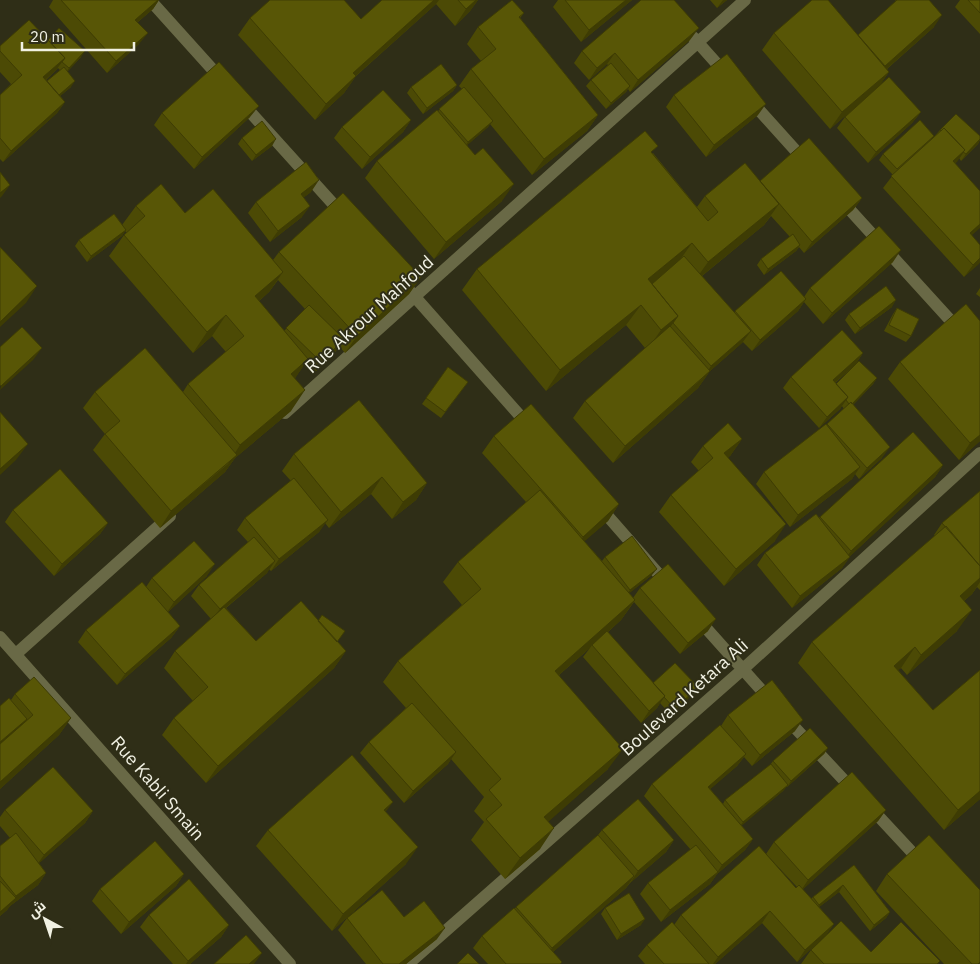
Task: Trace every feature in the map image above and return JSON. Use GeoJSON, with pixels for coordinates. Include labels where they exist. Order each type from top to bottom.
{"type":"FeatureCollection","features":[{"type":"Feature","properties":{"kind":"street"},"geometry":{"type":"LineString","coordinates":[[150,0],[355,229]]}},
{"type":"Feature","properties":{"kind":"street","name":"Rue Akrour Mahfoud"},"geometry":{"type":"LineString","coordinates":[[275,422],[744,0]]}},
{"type":"Feature","properties":{"kind":"street"},"geometry":{"type":"LineString","coordinates":[[685,28],[816,172]]}},
{"type":"Feature","properties":{"kind":"street"},"geometry":{"type":"LineString","coordinates":[[835,194],[980,353]]}},
{"type":"Feature","properties":{"kind":"street"},"geometry":{"type":"LineString","coordinates":[[388,266],[539,438]]}},
{"type":"Feature","properties":{"kind":"street","name":"Boulevard Ketara Ali"},"geometry":{"type":"LineString","coordinates":[[408,964],[742,670],[980,454]]}},
{"type":"Feature","properties":{"kind":"street"},"geometry":{"type":"LineString","coordinates":[[591,498],[676,595]]}},
{"type":"Feature","properties":{"kind":"street"},"geometry":{"type":"LineString","coordinates":[[16,654],[179,508]]}},
{"type":"Feature","properties":{"kind":"street"},"geometry":{"type":"LineString","coordinates":[[689,610],[742,670],[932,874]]}},
{"type":"Feature","properties":{"kind":"street","name":"Rue Kabli Smain"},"geometry":{"type":"LineString","coordinates":[[0,636],[290,964]]}},
{"type":"Feature","properties":{"kind":"building"},"geometry":{"type":"Polygon","coordinates":[[[61,0],[158,0],[135,20],[148,33],[116,61],[61,0]]]}},
{"type":"Feature","properties":{"kind":"building"},"geometry":{"type":"Polygon","coordinates":[[[270,0],[344,0],[361,19],[382,0],[434,0],[353,73],[356,76],[326,104],[250,18],[270,0]]]}},
{"type":"Feature","properties":{"kind":"building"},"geometry":{"type":"Polygon","coordinates":[[[458,0],[476,0],[466,9],[458,0]]]}},
{"type":"Feature","properties":{"kind":"building"},"geometry":{"type":"Polygon","coordinates":[[[512,0],[524,13],[519,17],[598,115],[544,159],[471,69],[496,49],[478,27],[512,0]]]}},
{"type":"Feature","properties":{"kind":"building"},"geometry":{"type":"Polygon","coordinates":[[[565,0],[626,0],[589,30],[565,0]]]}},
{"type":"Feature","properties":{"kind":"building"},"geometry":{"type":"Polygon","coordinates":[[[641,0],[674,0],[699,28],[638,80],[615,53],[597,68],[582,51],[641,0]]]}},
{"type":"Feature","properties":{"kind":"building"},"geometry":{"type":"Polygon","coordinates":[[[812,0],[828,0],[889,72],[842,112],[774,33],[812,0]]]}},
{"type":"Feature","properties":{"kind":"building"},"geometry":{"type":"Polygon","coordinates":[[[897,0],[929,0],[942,15],[885,66],[858,35],[897,0]]]}},
{"type":"Feature","properties":{"kind":"building"},"geometry":{"type":"Polygon","coordinates":[[[968,0],[980,0],[980,13],[968,0]]]}},
{"type":"Feature","properties":{"kind":"building"},"geometry":{"type":"Polygon","coordinates":[[[29,20],[65,58],[43,77],[65,102],[11,151],[0,138],[0,95],[22,75],[0,51],[0,46],[29,20]]]}},
{"type":"Feature","properties":{"kind":"building"},"geometry":{"type":"Polygon","coordinates":[[[59,28],[85,51],[69,68],[62,62],[65,58],[48,40],[59,28]]]}},
{"type":"Feature","properties":{"kind":"building"},"geometry":{"type":"Polygon","coordinates":[[[727,54],[766,104],[714,145],[674,95],[727,54]]]}},
{"type":"Feature","properties":{"kind":"building"},"geometry":{"type":"Polygon","coordinates":[[[219,62],[259,106],[202,157],[162,113],[219,62]]]}},
{"type":"Feature","properties":{"kind":"building"},"geometry":{"type":"Polygon","coordinates":[[[611,63],[630,86],[611,103],[591,80],[611,63]]]}},
{"type":"Feature","properties":{"kind":"building"},"geometry":{"type":"Polygon","coordinates":[[[441,64],[457,85],[427,108],[411,87],[441,64]]]}},
{"type":"Feature","properties":{"kind":"building"},"geometry":{"type":"Polygon","coordinates":[[[64,67],[75,81],[59,95],[47,81],[64,67]]]}},
{"type":"Feature","properties":{"kind":"building"},"geometry":{"type":"Polygon","coordinates":[[[889,77],[921,112],[876,152],[845,117],[889,77]]]}},
{"type":"Feature","properties":{"kind":"building"},"geometry":{"type":"Polygon","coordinates":[[[464,87],[493,121],[468,142],[439,109],[464,87]]]}},
{"type":"Feature","properties":{"kind":"building"},"geometry":{"type":"Polygon","coordinates":[[[383,90],[411,120],[370,157],[342,127],[383,90]]]}},
{"type":"Feature","properties":{"kind":"building"},"geometry":{"type":"Polygon","coordinates":[[[437,110],[475,155],[483,148],[514,184],[446,242],[377,161],[437,110]]]}},
{"type":"Feature","properties":{"kind":"building"},"geometry":{"type":"Polygon","coordinates":[[[956,114],[980,136],[980,139],[966,154],[963,152],[965,150],[944,128],[940,130],[956,114]]]}},
{"type":"Feature","properties":{"kind":"building"},"geometry":{"type":"Polygon","coordinates":[[[920,120],[934,136],[897,169],[883,154],[920,120]]]}},
{"type":"Feature","properties":{"kind":"building"},"geometry":{"type":"Polygon","coordinates":[[[262,121],[276,139],[256,155],[242,138],[262,121]]]}},
{"type":"Feature","properties":{"kind":"building"},"geometry":{"type":"Polygon","coordinates":[[[944,128],[965,150],[953,161],[980,191],[980,224],[970,233],[980,245],[980,258],[973,265],[891,176],[944,128]]]}},
{"type":"Feature","properties":{"kind":"building"},"geometry":{"type":"Polygon","coordinates":[[[645,131],[658,146],[651,152],[708,221],[718,212],[705,196],[745,163],[779,204],[708,262],[692,243],[648,279],[678,316],[661,330],[641,305],[560,370],[477,269],[645,131]]]}},
{"type":"Feature","properties":{"kind":"building"},"geometry":{"type":"Polygon","coordinates":[[[809,138],[862,198],[812,242],[760,181],[809,138]]]}},
{"type":"Feature","properties":{"kind":"building"},"geometry":{"type":"Polygon","coordinates":[[[306,162],[319,180],[301,194],[310,206],[278,231],[256,202],[306,162]]]}},
{"type":"Feature","properties":{"kind":"building"},"geometry":{"type":"Polygon","coordinates":[[[0,172],[10,185],[0,193],[0,172]]]}},
{"type":"Feature","properties":{"kind":"building"},"geometry":{"type":"Polygon","coordinates":[[[161,184],[185,213],[213,189],[283,272],[255,296],[308,359],[291,374],[305,390],[240,445],[188,384],[244,336],[226,315],[207,332],[124,235],[145,216],[136,206],[161,184]]]}},
{"type":"Feature","properties":{"kind":"building"},"geometry":{"type":"Polygon","coordinates":[[[343,193],[421,277],[357,336],[279,252],[343,193]]]}},
{"type":"Feature","properties":{"kind":"building"},"geometry":{"type":"Polygon","coordinates":[[[114,214],[126,230],[91,256],[79,240],[114,214]]]}},
{"type":"Feature","properties":{"kind":"building"},"geometry":{"type":"Polygon","coordinates":[[[879,226],[901,250],[832,313],[810,288],[879,226]]]}},
{"type":"Feature","properties":{"kind":"building"},"geometry":{"type":"Polygon","coordinates":[[[793,234],[800,245],[768,269],[761,259],[793,234]]]}},
{"type":"Feature","properties":{"kind":"building"},"geometry":{"type":"Polygon","coordinates":[[[0,247],[37,286],[0,322],[0,247]]]}},
{"type":"Feature","properties":{"kind":"building"},"geometry":{"type":"Polygon","coordinates":[[[684,256],[751,331],[711,366],[673,323],[678,316],[652,284],[684,256]]]}},
{"type":"Feature","properties":{"kind":"building"},"geometry":{"type":"Polygon","coordinates":[[[781,271],[806,299],[760,340],[735,311],[781,271]]]}},
{"type":"Feature","properties":{"kind":"building"},"geometry":{"type":"Polygon","coordinates":[[[886,286],[896,300],[860,328],[849,314],[886,286]]]}},
{"type":"Feature","properties":{"kind":"building"},"geometry":{"type":"Polygon","coordinates":[[[966,304],[980,321],[980,435],[970,443],[900,362],[966,304]]]}},
{"type":"Feature","properties":{"kind":"building"},"geometry":{"type":"Polygon","coordinates":[[[309,305],[344,339],[321,362],[286,328],[309,305]]]}},
{"type":"Feature","properties":{"kind":"building"},"geometry":{"type":"Polygon","coordinates":[[[897,308],[919,319],[911,336],[889,325],[897,308]]]}},
{"type":"Feature","properties":{"kind":"building"},"geometry":{"type":"Polygon","coordinates":[[[670,326],[710,371],[625,446],[585,401],[670,326]]]}},
{"type":"Feature","properties":{"kind":"building"},"geometry":{"type":"Polygon","coordinates":[[[22,327],[42,348],[1,386],[0,347],[22,327]]]}},
{"type":"Feature","properties":{"kind":"building"},"geometry":{"type":"Polygon","coordinates":[[[842,330],[863,353],[833,380],[848,397],[827,417],[791,377],[842,330]]]}},
{"type":"Feature","properties":{"kind":"building"},"geometry":{"type":"Polygon","coordinates":[[[145,348],[237,455],[171,511],[105,434],[120,421],[95,392],[145,348]]]}},
{"type":"Feature","properties":{"kind":"building"},"geometry":{"type":"Polygon","coordinates":[[[859,361],[877,378],[852,404],[851,402],[849,404],[846,400],[848,397],[836,384],[859,361]]]}},
{"type":"Feature","properties":{"kind":"building"},"geometry":{"type":"Polygon","coordinates":[[[448,367],[468,382],[445,412],[426,398],[448,367]]]}},
{"type":"Feature","properties":{"kind":"building"},"geometry":{"type":"Polygon","coordinates":[[[359,400],[427,483],[403,502],[382,477],[341,512],[294,454],[359,400]]]}},
{"type":"Feature","properties":{"kind":"building"},"geometry":{"type":"Polygon","coordinates":[[[851,402],[890,447],[867,468],[827,424],[851,402]]]}},
{"type":"Feature","properties":{"kind":"building"},"geometry":{"type":"Polygon","coordinates":[[[531,404],[619,504],[583,537],[494,436],[531,404]]]}},
{"type":"Feature","properties":{"kind":"building"},"geometry":{"type":"Polygon","coordinates":[[[0,412],[28,444],[0,469],[0,412]]]}},
{"type":"Feature","properties":{"kind":"building"},"geometry":{"type":"Polygon","coordinates":[[[728,423],[742,439],[724,453],[786,524],[736,569],[671,495],[713,458],[703,446],[728,423]]]}},
{"type":"Feature","properties":{"kind":"building"},"geometry":{"type":"Polygon","coordinates":[[[826,424],[860,467],[798,515],[764,472],[826,424]]]}},
{"type":"Feature","properties":{"kind":"building"},"geometry":{"type":"Polygon","coordinates":[[[913,432],[943,465],[851,551],[820,517],[913,432]]]}},
{"type":"Feature","properties":{"kind":"building"},"geometry":{"type":"Polygon","coordinates":[[[60,469],[108,523],[62,564],[13,510],[60,469]]]}},
{"type":"Feature","properties":{"kind":"building"},"geometry":{"type":"Polygon","coordinates":[[[294,478],[328,520],[279,559],[245,518],[294,478]]]}},
{"type":"Feature","properties":{"kind":"building"},"geometry":{"type":"Polygon","coordinates":[[[540,490],[635,600],[555,671],[623,749],[544,817],[554,828],[520,858],[486,819],[502,805],[489,790],[501,779],[398,661],[481,589],[458,562],[540,490]]]}},
{"type":"Feature","properties":{"kind":"building"},"geometry":{"type":"Polygon","coordinates":[[[980,491],[980,566],[942,523],[980,491]]]}},
{"type":"Feature","properties":{"kind":"building"},"geometry":{"type":"Polygon","coordinates":[[[816,514],[850,557],[800,596],[765,553],[816,514]]]}},
{"type":"Feature","properties":{"kind":"building"},"geometry":{"type":"Polygon","coordinates":[[[946,526],[980,566],[980,578],[960,596],[972,610],[921,655],[915,647],[894,666],[933,710],[980,670],[980,791],[958,810],[812,642],[946,526]]]}},
{"type":"Feature","properties":{"kind":"building"},"geometry":{"type":"Polygon","coordinates":[[[632,536],[657,569],[630,590],[605,557],[632,536]]]}},
{"type":"Feature","properties":{"kind":"building"},"geometry":{"type":"Polygon","coordinates":[[[254,537],[275,561],[220,609],[199,585],[254,537]]]}},
{"type":"Feature","properties":{"kind":"building"},"geometry":{"type":"Polygon","coordinates":[[[194,541],[215,564],[174,602],[152,578],[194,541]]]}},
{"type":"Feature","properties":{"kind":"building"},"geometry":{"type":"Polygon","coordinates":[[[668,564],[716,619],[688,643],[640,588],[668,564]]]}},
{"type":"Feature","properties":{"kind":"building"},"geometry":{"type":"Polygon","coordinates":[[[142,582],[180,626],[125,674],[86,630],[142,582]]]}},
{"type":"Feature","properties":{"kind":"building"},"geometry":{"type":"Polygon","coordinates":[[[301,601],[346,651],[218,766],[174,718],[208,687],[175,651],[224,607],[256,641],[301,601]]]}},
{"type":"Feature","properties":{"kind":"building"},"geometry":{"type":"Polygon","coordinates":[[[322,615],[345,631],[337,642],[318,621],[322,615]]]}},
{"type":"Feature","properties":{"kind":"building"},"geometry":{"type":"Polygon","coordinates":[[[607,631],[665,696],[649,711],[592,645],[607,631]]]}},
{"type":"Feature","properties":{"kind":"building"},"geometry":{"type":"Polygon","coordinates":[[[675,663],[698,687],[675,709],[653,683],[675,663]]]}},
{"type":"Feature","properties":{"kind":"building"},"geometry":{"type":"Polygon","coordinates":[[[34,677],[71,718],[0,782],[0,744],[33,715],[15,694],[34,677]]]}},
{"type":"Feature","properties":{"kind":"building"},"geometry":{"type":"Polygon","coordinates":[[[772,680],[803,720],[760,755],[728,715],[772,680]]]}},
{"type":"Feature","properties":{"kind":"building"},"geometry":{"type":"Polygon","coordinates":[[[9,698],[27,719],[0,742],[0,706],[9,698]]]}},
{"type":"Feature","properties":{"kind":"building"},"geometry":{"type":"Polygon","coordinates":[[[412,703],[456,752],[413,791],[369,742],[412,703]]]}},
{"type":"Feature","properties":{"kind":"building"},"geometry":{"type":"Polygon","coordinates":[[[720,725],[746,754],[708,787],[753,839],[722,865],[652,784],[720,725]]]}},
{"type":"Feature","properties":{"kind":"building"},"geometry":{"type":"Polygon","coordinates":[[[810,728],[828,748],[791,781],[773,761],[810,728]]]}},
{"type":"Feature","properties":{"kind":"building"},"geometry":{"type":"Polygon","coordinates":[[[352,755],[393,802],[384,810],[418,847],[343,914],[268,830],[352,755]]]}},
{"type":"Feature","properties":{"kind":"building"},"geometry":{"type":"Polygon","coordinates":[[[771,764],[788,785],[743,822],[725,800],[771,764]]]}},
{"type":"Feature","properties":{"kind":"building"},"geometry":{"type":"Polygon","coordinates":[[[53,767],[93,811],[44,855],[5,810],[53,767]]]}},
{"type":"Feature","properties":{"kind":"building"},"geometry":{"type":"Polygon","coordinates":[[[852,772],[886,810],[808,880],[774,842],[852,772]]]}},
{"type":"Feature","properties":{"kind":"building"},"geometry":{"type":"Polygon","coordinates":[[[638,799],[674,840],[638,871],[602,830],[638,799]]]}},
{"type":"Feature","properties":{"kind":"building"},"geometry":{"type":"Polygon","coordinates":[[[16,833],[46,873],[16,896],[0,876],[0,846],[16,833]]]}},
{"type":"Feature","properties":{"kind":"building"},"geometry":{"type":"Polygon","coordinates":[[[598,835],[634,876],[552,948],[516,907],[598,835]]]}},
{"type":"Feature","properties":{"kind":"building"},"geometry":{"type":"Polygon","coordinates":[[[929,835],[980,890],[980,962],[978,964],[972,964],[887,874],[929,835]]]}},
{"type":"Feature","properties":{"kind":"building"},"geometry":{"type":"Polygon","coordinates":[[[155,841],[184,874],[129,922],[100,889],[155,841]]]}},
{"type":"Feature","properties":{"kind":"building"},"geometry":{"type":"Polygon","coordinates":[[[696,845],[718,872],[670,910],[648,883],[696,845]]]}},
{"type":"Feature","properties":{"kind":"building"},"geometry":{"type":"Polygon","coordinates":[[[759,846],[796,888],[799,885],[834,924],[805,950],[770,911],[718,957],[681,915],[759,846]]]}},
{"type":"Feature","properties":{"kind":"building"},"geometry":{"type":"Polygon","coordinates":[[[854,865],[890,912],[874,925],[843,885],[819,905],[813,897],[854,865]]]}},
{"type":"Feature","properties":{"kind":"building"},"geometry":{"type":"Polygon","coordinates":[[[189,879],[229,925],[188,961],[149,915],[189,879]]]}},
{"type":"Feature","properties":{"kind":"building"},"geometry":{"type":"Polygon","coordinates":[[[0,881],[16,898],[0,912],[0,881]]]}},
{"type":"Feature","properties":{"kind":"building"},"geometry":{"type":"Polygon","coordinates":[[[382,890],[404,917],[424,901],[445,928],[399,964],[383,964],[347,918],[382,890]]]}},
{"type":"Feature","properties":{"kind":"building"},"geometry":{"type":"Polygon","coordinates":[[[629,893],[645,919],[621,934],[605,908],[629,893]]]}},
{"type":"Feature","properties":{"kind":"building"},"geometry":{"type":"Polygon","coordinates":[[[514,908],[562,962],[560,964],[506,964],[482,936],[514,908]]]}},
{"type":"Feature","properties":{"kind":"building"},"geometry":{"type":"Polygon","coordinates":[[[841,921],[871,952],[901,922],[940,961],[937,964],[824,964],[811,950],[841,921]]]}},
{"type":"Feature","properties":{"kind":"building"},"geometry":{"type":"Polygon","coordinates":[[[672,922],[709,964],[664,964],[647,945],[672,922]]]}},
{"type":"Feature","properties":{"kind":"building"},"geometry":{"type":"Polygon","coordinates":[[[246,935],[262,953],[249,964],[214,964],[246,935]]]}},
{"type":"Feature","properties":{"kind":"building"},"geometry":{"type":"Polygon","coordinates":[[[468,953],[479,964],[457,964],[468,953]]]}}]}
